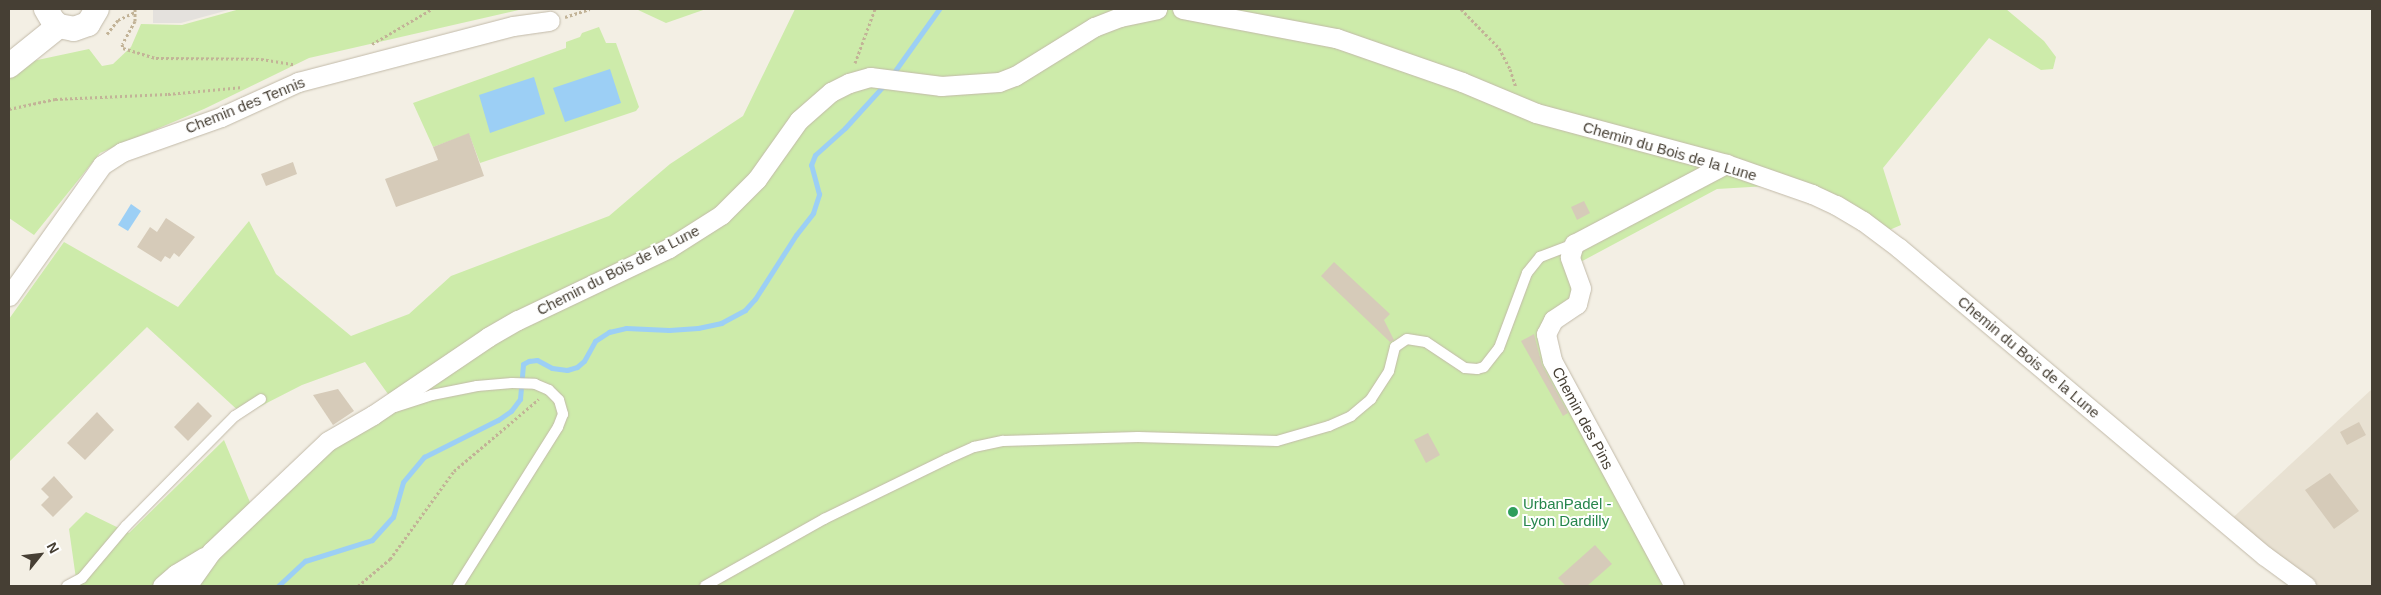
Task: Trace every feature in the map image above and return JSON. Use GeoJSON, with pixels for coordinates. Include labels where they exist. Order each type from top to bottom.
{"type":"FeatureCollection","features":[{"type":"Feature","properties":{"kind":"street"},"geometry":{"type":"LineString","coordinates":[[51,16],[74,30],[81,28],[93,19],[97,9]]}},
{"type":"Feature","properties":{"kind":"street","name":"Chemin du Bois de la Lune"},"geometry":{"type":"LineString","coordinates":[[188,586],[211,552],[328,441],[373,415],[488,337],[518,320],[668,248],[721,215],[757,179],[799,120],[832,92],[849,83],[867,77],[941,86],[1000,82],[1015,76],[1094,27],[1120,17],[1157,9]]}},
{"type":"Feature","properties":{"kind":"street","name":"Chemin du Bois de la Lune"},"geometry":{"type":"LineString","coordinates":[[1182,9],[1336,38],[1462,82],[1516,105],[1591,129],[1726,164],[1812,194],[1864,221],[2026,353],[2265,556],[2306,586]]}},
{"type":"Feature","properties":{"kind":"street"},"geometry":{"type":"LineString","coordinates":[[9,48],[51,16]]}},
{"type":"Feature","properties":{"kind":"street"},"geometry":{"type":"LineString","coordinates":[[9,66],[51,16]]}},
{"type":"Feature","properties":{"kind":"street","name":"Chemin des Tennis"},"geometry":{"type":"LineString","coordinates":[[9,296],[102,165],[122,152],[221,117],[298,82],[514,26],[550,21]]}},
{"type":"Feature","properties":{"kind":"street"},"geometry":{"type":"LineString","coordinates":[[1574,244],[1726,164]]}},
{"type":"Feature","properties":{"kind":"street","name":"Chemin des Pins"},"geometry":{"type":"LineString","coordinates":[[1574,244],[1570,257],[1581,288],[1576,304],[1553,320],[1546,334],[1552,360],[1674,586]]}},
{"type":"Feature","properties":{"kind":"street"},"geometry":{"type":"LineString","coordinates":[[162,586],[176,574],[211,552]]}},
{"type":"Feature","properties":{"kind":"lane"},"geometry":{"type":"LineString","coordinates":[[705,586],[824,519],[947,459],[974,448],[1004,441],[1138,437],[1277,441],[1329,426],[1351,416],[1371,398],[1389,371],[1395,347],[1407,339],[1426,342],[1465,368],[1477,370],[1484,367],[1499,348],[1527,273],[1540,257],[1574,244]]}},
{"type":"Feature","properties":{"kind":"lane"},"geometry":{"type":"LineString","coordinates":[[373,415],[432,395],[477,386],[512,382],[535,384],[549,390],[559,400],[563,414],[558,427],[458,586]]}},
{"type":"Feature","properties":{"kind":"lane"},"geometry":{"type":"LineString","coordinates":[[68,586],[82,578],[126,526],[235,416],[261,399]]}},
{"type":"Feature","properties":{"kind":"path"},"geometry":{"type":"LineString","coordinates":[[370,46],[432,9]]}},
{"type":"Feature","properties":{"kind":"path"},"geometry":{"type":"LineString","coordinates":[[550,21],[590,9]]}},
{"type":"Feature","properties":{"kind":"path"},"geometry":{"type":"LineString","coordinates":[[849,83],[875,9]]}},
{"type":"Feature","properties":{"kind":"path"},"geometry":{"type":"LineString","coordinates":[[1461,9],[1492,40],[1505,58],[1518,96],[1516,105]]}},
{"type":"Feature","properties":{"kind":"path"},"geometry":{"type":"LineString","coordinates":[[135,10],[132,28],[122,44],[123,48],[156,58],[261,59]]}},
{"type":"Feature","properties":{"kind":"path"},"geometry":{"type":"LineString","coordinates":[[9,108],[55,99],[168,94],[252,86]]}},
{"type":"Feature","properties":{"kind":"path"},"geometry":{"type":"LineString","coordinates":[[358,586],[390,559],[454,471],[549,390]]}},
{"type":"Feature","properties":{"kind":"shaded area"},"geometry":{"type":"Polygon","coordinates":[[[153,9],[232,9],[181,23],[153,23],[153,9]]]}},
{"type":"Feature","properties":{"kind":"shaded area"},"geometry":{"type":"Polygon","coordinates":[[[2372,389],[2372,586],[2306,586],[2226,524],[2372,389]]]}},
{"type":"Feature","properties":{"kind":"green space"},"geometry":{"type":"Polygon","coordinates":[[[240,9],[523,9],[309,58],[204,109],[100,153],[34,235],[9,218],[9,71],[28,62],[89,49],[102,66],[113,64],[131,47],[141,24],[182,25],[240,9]]]}},
{"type":"Feature","properties":{"kind":"green space"},"geometry":{"type":"Polygon","coordinates":[[[636,9],[706,9],[666,23],[636,9]]]}},
{"type":"Feature","properties":{"kind":"green space"},"geometry":{"type":"Polygon","coordinates":[[[795,9],[2006,9],[2044,41],[2056,57],[2053,69],[2041,70],[1989,38],[1883,168],[1901,225],[1880,234],[1786,185],[1717,189],[1573,266],[1581,288],[1546,334],[1674,586],[77,586],[69,529],[86,512],[129,533],[224,440],[257,519],[330,449],[398,408],[365,362],[302,385],[243,415],[147,327],[9,462],[9,319],[64,242],[178,307],[249,221],[276,274],[351,336],[409,314],[451,276],[609,216],[670,164],[743,116],[795,9]]]}},
{"type":"Feature","properties":{"kind":"green space"},"geometry":{"type":"Polygon","coordinates":[[[599,27],[606,43],[616,43],[639,107],[636,111],[480,163],[469,134],[433,147],[413,103],[566,48],[566,42],[580,37],[582,33],[599,27]]]}},
{"type":"Feature","properties":{"kind":"water"},"geometry":{"type":"Polygon","coordinates":[[[610,69],[621,103],[565,122],[553,88],[610,69]]]}},
{"type":"Feature","properties":{"kind":"water"},"geometry":{"type":"Polygon","coordinates":[[[534,77],[545,114],[490,133],[479,95],[534,77]]]}},
{"type":"Feature","properties":{"kind":"water"},"geometry":{"type":"Polygon","coordinates":[[[131,204],[141,211],[128,231],[118,225],[131,204]]]}},
{"type":"Feature","properties":{"kind":"building"},"geometry":{"type":"Polygon","coordinates":[[[469,133],[484,176],[396,207],[385,179],[438,160],[433,147],[469,133]]]}},
{"type":"Feature","properties":{"kind":"building"},"geometry":{"type":"Polygon","coordinates":[[[293,162],[297,174],[266,186],[261,174],[293,162]]]}},
{"type":"Feature","properties":{"kind":"building"},"geometry":{"type":"Polygon","coordinates":[[[1584,201],[1590,213],[1577,220],[1571,207],[1584,201]]]}},
{"type":"Feature","properties":{"kind":"building"},"geometry":{"type":"Polygon","coordinates":[[[166,218],[195,237],[179,257],[174,253],[170,259],[165,256],[161,262],[137,247],[150,227],[157,232],[166,218]]]}},
{"type":"Feature","properties":{"kind":"building"},"geometry":{"type":"Polygon","coordinates":[[[1334,262],[1390,314],[1384,320],[1394,340],[1390,342],[1321,276],[1334,262]]]}},
{"type":"Feature","properties":{"kind":"building"},"geometry":{"type":"Polygon","coordinates":[[[1534,334],[1542,365],[1568,413],[1563,416],[1521,341],[1534,334]]]}},
{"type":"Feature","properties":{"kind":"building"},"geometry":{"type":"Polygon","coordinates":[[[338,389],[354,411],[333,425],[313,395],[338,389]]]}},
{"type":"Feature","properties":{"kind":"building"},"geometry":{"type":"Polygon","coordinates":[[[198,402],[212,416],[188,441],[174,427],[198,402]]]}},
{"type":"Feature","properties":{"kind":"building"},"geometry":{"type":"Polygon","coordinates":[[[97,412],[114,430],[85,460],[67,443],[97,412]]]}},
{"type":"Feature","properties":{"kind":"building"},"geometry":{"type":"Polygon","coordinates":[[[2359,422],[2366,435],[2347,445],[2340,432],[2359,422]]]}},
{"type":"Feature","properties":{"kind":"building"},"geometry":{"type":"Polygon","coordinates":[[[1428,433],[1440,455],[1426,463],[1414,440],[1428,433]]]}},
{"type":"Feature","properties":{"kind":"building"},"geometry":{"type":"Polygon","coordinates":[[[2330,473],[2359,511],[2334,529],[2305,490],[2330,473]]]}},
{"type":"Feature","properties":{"kind":"building"},"geometry":{"type":"Polygon","coordinates":[[[54,476],[73,497],[53,517],[41,505],[49,497],[41,489],[54,476]]]}},
{"type":"Feature","properties":{"kind":"building"},"geometry":{"type":"Polygon","coordinates":[[[1595,545],[1612,564],[1587,586],[1566,586],[1558,578],[1595,545]]]}},
{"type":"Feature","properties":{"kind":"waterway"},"geometry":{"type":"LineString","coordinates":[[892,75],[939,9]]}},
{"type":"Feature","properties":{"kind":"waterway"},"geometry":{"type":"LineString","coordinates":[[278,586],[305,561],[372,540],[393,517],[403,482],[424,457],[498,420],[511,411],[520,399],[523,364],[537,360],[552,368],[567,370],[577,367],[584,361],[595,341],[609,332],[626,328],[669,330],[698,328],[721,323],[745,310],[755,299],[796,235],[813,213],[819,194],[811,165],[815,155],[845,128],[885,84]]}},
{"type":"Feature","properties":{"kind":"place","name":"UrbanPadel - Lyon Dardilly"},"geometry":{"type":"Point","coordinates":[1513,512]}}]}
